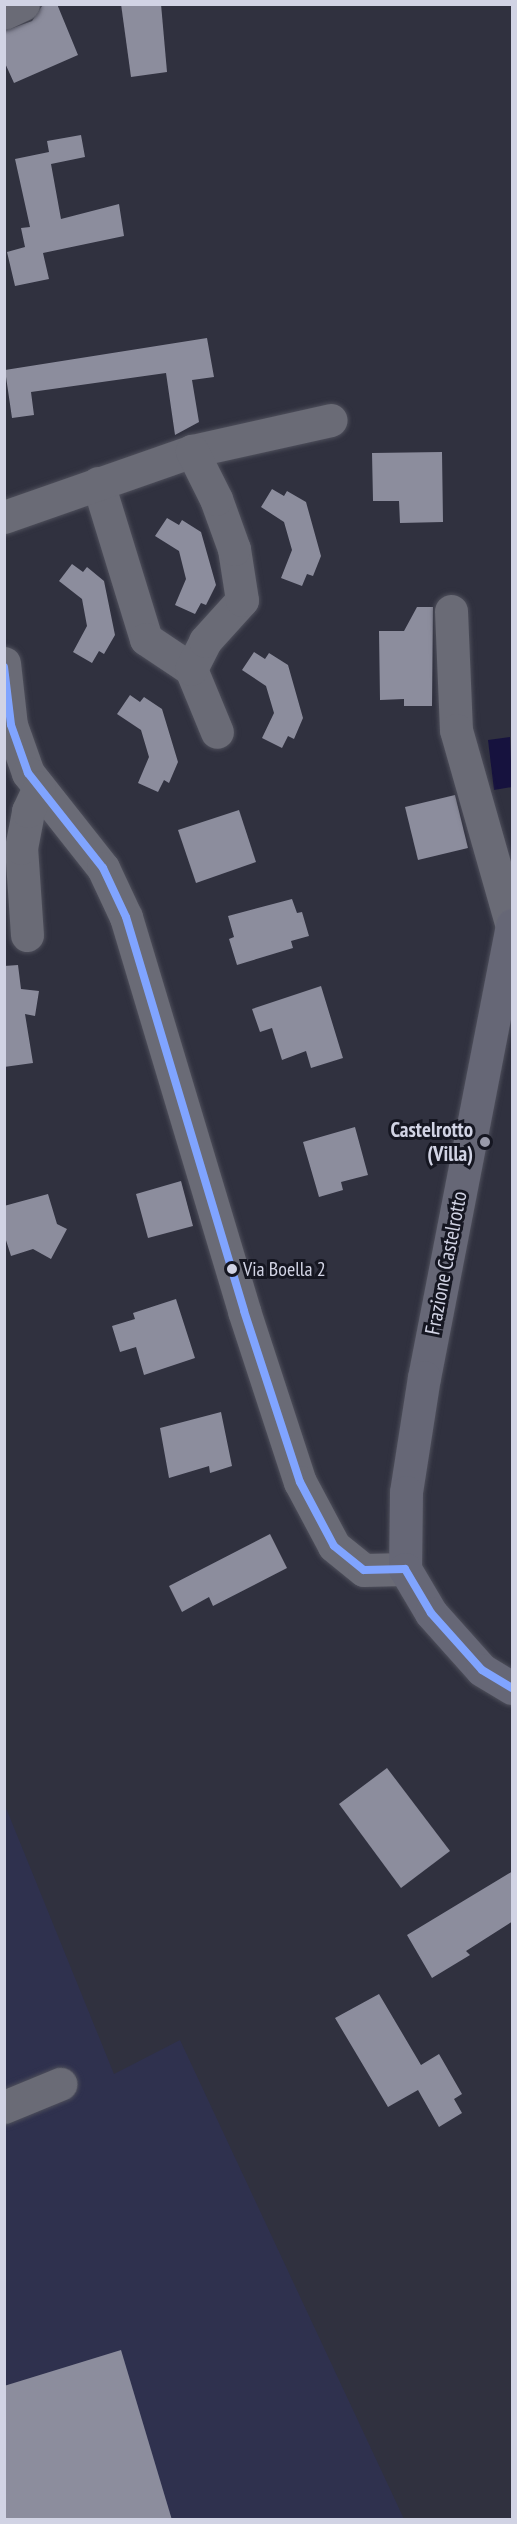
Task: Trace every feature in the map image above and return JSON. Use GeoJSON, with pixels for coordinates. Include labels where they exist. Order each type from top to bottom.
{"type":"FeatureCollection","features":[{"type":"Feature","properties":{"kind":"main road","name":"Frazione Castelrotto"},"geometry":{"type":"LineString","coordinates":[[405,1569],[406,1491],[424,1377],[512,926]]}},
{"type":"Feature","properties":{"kind":"main road"},"geometry":{"type":"LineString","coordinates":[[405,1569],[431,1613],[475,1662],[513,1688]]}},
{"type":"Feature","properties":{"kind":"street"},"geometry":{"type":"LineString","coordinates":[[4,13],[23,4]]}},
{"type":"Feature","properties":{"kind":"street"},"geometry":{"type":"LineString","coordinates":[[4,517],[192,451],[331,420]]}},
{"type":"Feature","properties":{"kind":"street"},"geometry":{"type":"LineString","coordinates":[[191,669],[205,641],[242,600],[234,549],[216,499],[192,451]]}},
{"type":"Feature","properties":{"kind":"street"},"geometry":{"type":"LineString","coordinates":[[98,483],[146,639],[191,669],[217,732]]}},
{"type":"Feature","properties":{"kind":"street"},"geometry":{"type":"LineString","coordinates":[[451,611],[456,730],[512,926]]}},
{"type":"Feature","properties":{"kind":"street"},"geometry":{"type":"LineString","coordinates":[[4,663],[11,725],[28,773],[103,868],[126,917],[244,1311],[300,1482],[334,1546],[364,1570],[405,1569]]}},
{"type":"Feature","properties":{"kind":"street"},"geometry":{"type":"LineString","coordinates":[[27,935],[21,848],[28,811],[39,787]]}},
{"type":"Feature","properties":{"kind":"street"},"geometry":{"type":"LineString","coordinates":[[4,2108],[60,2084]]}},
{"type":"Feature","properties":{"kind":"shaded area"},"geometry":{"type":"Polygon","coordinates":[[[510,737],[512,787],[494,790],[488,740],[510,737]]]}},
{"type":"Feature","properties":{"kind":"shaded area"},"geometry":{"type":"Polygon","coordinates":[[[4,1803],[114,2074],[180,2040],[404,2519],[5,2519],[4,1803]]]}},
{"type":"Feature","properties":{"kind":"building"},"geometry":{"type":"Polygon","coordinates":[[[57,4],[78,55],[14,83],[4,61],[4,31],[32,21],[42,6],[57,4]]]}},
{"type":"Feature","properties":{"kind":"building"},"geometry":{"type":"Polygon","coordinates":[[[121,4],[161,4],[167,72],[131,77],[121,4]]]}},
{"type":"Feature","properties":{"kind":"building"},"geometry":{"type":"Polygon","coordinates":[[[81,135],[85,157],[51,164],[61,219],[119,204],[124,236],[43,253],[49,279],[15,286],[7,252],[25,247],[21,228],[30,227],[15,159],[49,152],[47,141],[81,135]]]}},
{"type":"Feature","properties":{"kind":"building"},"geometry":{"type":"Polygon","coordinates":[[[207,338],[214,377],[192,380],[199,422],[175,435],[166,373],[31,392],[34,415],[12,418],[5,370],[207,338]]]}},
{"type":"Feature","properties":{"kind":"building"},"geometry":{"type":"Polygon","coordinates":[[[442,452],[443,522],[400,523],[399,501],[373,501],[372,453],[442,452]]]}},
{"type":"Feature","properties":{"kind":"building"},"geometry":{"type":"Polygon","coordinates":[[[272,489],[284,496],[287,491],[306,502],[321,556],[313,576],[307,574],[302,586],[281,578],[292,550],[284,522],[261,507],[272,489]]]}},
{"type":"Feature","properties":{"kind":"building"},"geometry":{"type":"Polygon","coordinates":[[[167,518],[179,525],[182,520],[201,532],[216,585],[206,605],[201,603],[195,614],[175,605],[186,579],[179,551],[155,536],[167,518]]]}},
{"type":"Feature","properties":{"kind":"building"},"geometry":{"type":"Polygon","coordinates":[[[72,564],[83,572],[87,567],[104,581],[115,635],[104,654],[99,651],[92,663],[73,652],[87,626],[82,599],[59,581],[72,564]]]}},
{"type":"Feature","properties":{"kind":"building"},"geometry":{"type":"Polygon","coordinates":[[[417,607],[433,607],[432,706],[404,706],[404,699],[380,700],[379,631],[404,631],[417,607]]]}},
{"type":"Feature","properties":{"kind":"building"},"geometry":{"type":"Polygon","coordinates":[[[254,652],[265,659],[269,653],[288,665],[303,718],[294,739],[288,736],[282,748],[262,738],[274,713],[266,686],[242,670],[254,652]]]}},
{"type":"Feature","properties":{"kind":"building"},"geometry":{"type":"Polygon","coordinates":[[[130,695],[140,702],[144,697],[162,709],[178,762],[169,783],[164,780],[158,792],[138,783],[149,757],[141,730],[117,714],[130,695]]]}},
{"type":"Feature","properties":{"kind":"building"},"geometry":{"type":"Polygon","coordinates":[[[455,795],[468,848],[418,860],[405,807],[455,795]]]}},
{"type":"Feature","properties":{"kind":"building"},"geometry":{"type":"Polygon","coordinates":[[[239,810],[256,862],[196,883],[178,830],[239,810]]]}},
{"type":"Feature","properties":{"kind":"building"},"geometry":{"type":"Polygon","coordinates":[[[292,899],[297,913],[302,912],[309,936],[291,941],[293,948],[237,965],[229,939],[234,937],[228,916],[292,899]]]}},
{"type":"Feature","properties":{"kind":"building"},"geometry":{"type":"Polygon","coordinates":[[[18,965],[21,989],[39,991],[35,1016],[25,1014],[33,1063],[4,1067],[4,966],[18,965]]]}},
{"type":"Feature","properties":{"kind":"building"},"geometry":{"type":"Polygon","coordinates":[[[321,986],[343,1058],[311,1068],[306,1051],[282,1060],[272,1028],[260,1032],[252,1009],[321,986]]]}},
{"type":"Feature","properties":{"kind":"building"},"geometry":{"type":"Polygon","coordinates":[[[355,1127],[368,1175],[341,1182],[343,1190],[319,1197],[303,1142],[355,1127]]]}},
{"type":"Feature","properties":{"kind":"building"},"geometry":{"type":"Polygon","coordinates":[[[181,1181],[193,1226],[148,1238],[136,1194],[181,1181]]]}},
{"type":"Feature","properties":{"kind":"building"},"geometry":{"type":"Polygon","coordinates":[[[48,1194],[57,1224],[67,1229],[51,1259],[33,1249],[11,1256],[4,1234],[4,1206],[48,1194]]]}},
{"type":"Feature","properties":{"kind":"building"},"geometry":{"type":"Polygon","coordinates":[[[176,1299],[195,1358],[144,1375],[136,1347],[120,1352],[112,1326],[135,1319],[133,1313],[176,1299]]]}},
{"type":"Feature","properties":{"kind":"building"},"geometry":{"type":"Polygon","coordinates":[[[221,1412],[232,1466],[210,1473],[209,1466],[169,1478],[160,1428],[221,1412]]]}},
{"type":"Feature","properties":{"kind":"building"},"geometry":{"type":"Polygon","coordinates":[[[270,1534],[287,1568],[213,1606],[209,1597],[182,1612],[169,1586],[270,1534]]]}},
{"type":"Feature","properties":{"kind":"building"},"geometry":{"type":"Polygon","coordinates":[[[387,1768],[450,1851],[401,1888],[339,1804],[387,1768]]]}},
{"type":"Feature","properties":{"kind":"building"},"geometry":{"type":"Polygon","coordinates":[[[513,1871],[513,1921],[466,1951],[470,1955],[432,1978],[407,1935],[513,1871]]]}},
{"type":"Feature","properties":{"kind":"building"},"geometry":{"type":"Polygon","coordinates":[[[379,1994],[421,2065],[439,2054],[462,2094],[454,2099],[462,2113],[439,2127],[418,2090],[388,2107],[335,2018],[379,1994]]]}},
{"type":"Feature","properties":{"kind":"building"},"geometry":{"type":"Polygon","coordinates":[[[121,2350],[172,2520],[4,2520],[4,2386],[121,2350]]]}},
{"type":"Feature","properties":{"kind":"transit line"},"geometry":{"type":"LineString","coordinates":[[4,667],[11,725],[28,773],[103,868],[126,917],[244,1311],[300,1482],[334,1546],[364,1570],[405,1569],[431,1613],[482,1670],[512,1688]]}},
{"type":"Feature","properties":{"kind":"place","name":"Castelrotto (Villa)"},"geometry":{"type":"Point","coordinates":[485,1142]}},
{"type":"Feature","properties":{"kind":"place","name":"Via Boella 2"},"geometry":{"type":"Point","coordinates":[232,1269]}}]}
